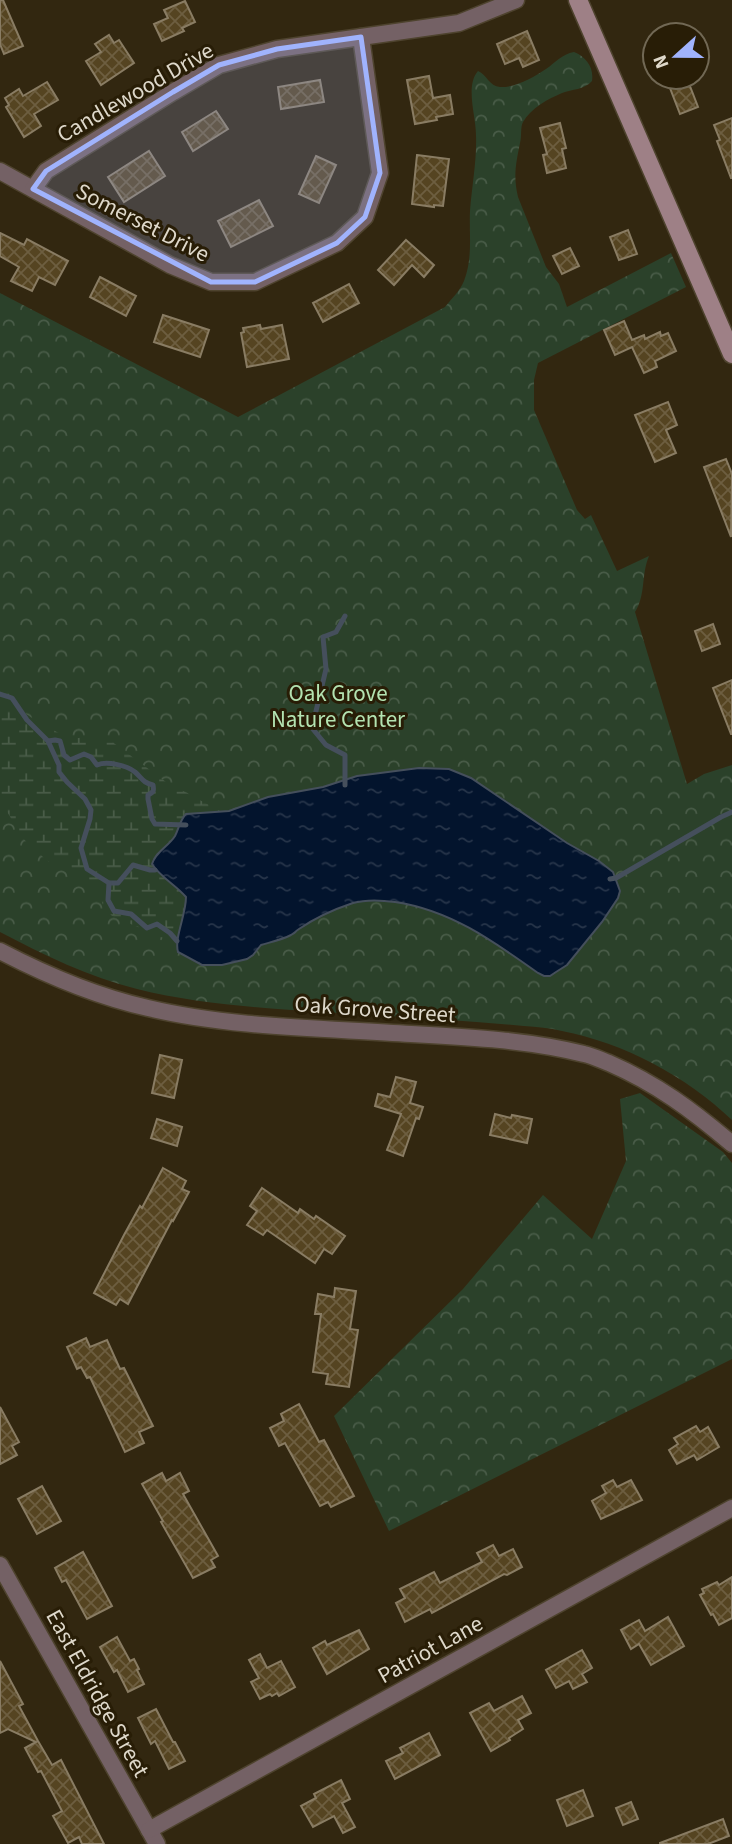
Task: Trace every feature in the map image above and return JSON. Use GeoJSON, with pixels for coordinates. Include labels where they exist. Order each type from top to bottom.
{"type":"FeatureCollection","features":[{"type":"Feature","properties":{"kind":"main road"},"geometry":{"type":"LineString","coordinates":[[578,0],[732,354]]}},
{"type":"Feature","properties":{"kind":"street","name":"Candlewood Drive"},"geometry":{"type":"LineString","coordinates":[[33,189],[46,171],[219,65],[277,49],[459,23],[516,0]]}},
{"type":"Feature","properties":{"kind":"street","name":"Somerset Drive"},"geometry":{"type":"LineString","coordinates":[[0,171],[170,265],[211,282],[255,282],[337,243],[365,217],[380,173],[361,37]]}},
{"type":"Feature","properties":{"kind":"street","name":"Oak Grove Street"},"geometry":{"type":"LineString","coordinates":[[0,951],[50,976],[148,1009],[265,1024],[453,1036],[586,1054],[637,1075],[689,1108],[732,1144]]}},
{"type":"Feature","properties":{"kind":"street","name":"Patriot Lane"},"geometry":{"type":"LineString","coordinates":[[153,1837],[732,1508]]}},
{"type":"Feature","properties":{"kind":"street","name":"East Eldridge Street"},"geometry":{"type":"LineString","coordinates":[[0,1565],[153,1837]]}},
{"type":"Feature","properties":{"kind":"highlighted area"},"geometry":{"type":"Polygon","coordinates":[[[361,37],[380,173],[365,217],[337,243],[255,282],[211,282],[33,189],[46,171],[219,65],[277,49],[361,37]]]}},
{"type":"Feature","properties":{"kind":"green space","name":"Oak Grove Nature Center"},"geometry":{"type":"Polygon","coordinates":[[[574,52],[588,63],[592,71],[592,81],[582,88],[551,98],[530,112],[522,124],[516,163],[518,197],[546,267],[559,284],[567,307],[671,253],[686,287],[538,363],[534,380],[534,410],[577,510],[585,519],[591,515],[617,571],[649,556],[641,599],[635,612],[687,784],[704,774],[732,765],[732,1120],[695,1089],[653,1064],[585,1036],[539,1027],[276,1009],[183,998],[137,989],[84,972],[0,932],[0,293],[238,417],[445,307],[462,285],[469,264],[476,144],[472,93],[474,77],[478,71],[496,86],[512,86],[574,52]]]}},
{"type":"Feature","properties":{"kind":"green space"},"geometry":{"type":"Polygon","coordinates":[[[0,684],[27,715],[69,739],[88,737],[111,741],[166,782],[222,812],[181,819],[175,834],[158,852],[152,864],[186,897],[178,952],[168,940],[112,916],[103,906],[95,882],[57,868],[23,838],[0,796],[0,684]]]}},
{"type":"Feature","properties":{"kind":"green space"},"geometry":{"type":"Polygon","coordinates":[[[640,1093],[723,1152],[732,1163],[732,1359],[389,1531],[334,1416],[463,1289],[543,1195],[592,1239],[626,1161],[620,1099],[640,1093]]]}},
{"type":"Feature","properties":{"kind":"water"},"geometry":{"type":"Polygon","coordinates":[[[419,768],[449,769],[471,778],[613,872],[620,891],[618,898],[567,965],[550,976],[544,976],[453,920],[415,906],[379,900],[358,902],[332,911],[291,935],[261,945],[247,959],[222,965],[202,965],[178,952],[186,897],[152,864],[175,836],[186,814],[229,811],[268,797],[323,787],[357,776],[419,768]]]}},
{"type":"Feature","properties":{"kind":"building"},"geometry":{"type":"Polygon","coordinates":[[[0,0],[3,0],[23,46],[4,54],[0,44],[0,0]]]}},
{"type":"Feature","properties":{"kind":"building"},"geometry":{"type":"Polygon","coordinates":[[[185,1],[195,22],[182,28],[184,31],[162,41],[154,24],[168,18],[164,10],[185,1]]]}},
{"type":"Feature","properties":{"kind":"building"},"geometry":{"type":"Polygon","coordinates":[[[527,31],[539,60],[523,67],[519,58],[505,64],[497,44],[527,31]]]}},
{"type":"Feature","properties":{"kind":"building"},"geometry":{"type":"Polygon","coordinates":[[[109,35],[114,43],[119,40],[134,63],[101,85],[86,61],[101,52],[95,44],[109,35]]]}},
{"type":"Feature","properties":{"kind":"building"},"geometry":{"type":"Polygon","coordinates":[[[429,76],[433,98],[450,95],[453,114],[415,124],[407,80],[429,76]]]}},
{"type":"Feature","properties":{"kind":"building"},"geometry":{"type":"Polygon","coordinates":[[[320,80],[324,102],[281,109],[278,87],[320,80]]]}},
{"type":"Feature","properties":{"kind":"building"},"geometry":{"type":"Polygon","coordinates":[[[47,82],[58,100],[34,114],[41,126],[24,137],[6,107],[9,105],[5,98],[19,89],[23,96],[47,82]]]}},
{"type":"Feature","properties":{"kind":"building"},"geometry":{"type":"Polygon","coordinates":[[[671,91],[692,91],[698,107],[680,114],[671,91]]]}},
{"type":"Feature","properties":{"kind":"building"},"geometry":{"type":"Polygon","coordinates":[[[216,111],[228,129],[193,151],[182,132],[216,111]]]}},
{"type":"Feature","properties":{"kind":"building"},"geometry":{"type":"Polygon","coordinates":[[[732,118],[732,178],[731,178],[714,125],[732,118]]]}},
{"type":"Feature","properties":{"kind":"building"},"geometry":{"type":"Polygon","coordinates":[[[560,123],[566,148],[562,149],[566,168],[547,173],[543,155],[547,154],[540,128],[560,123]]]}},
{"type":"Feature","properties":{"kind":"building"},"geometry":{"type":"Polygon","coordinates":[[[149,151],[165,176],[124,202],[108,177],[149,151]]]}},
{"type":"Feature","properties":{"kind":"building"},"geometry":{"type":"Polygon","coordinates":[[[417,155],[449,159],[443,206],[412,204],[417,155]]]}},
{"type":"Feature","properties":{"kind":"building"},"geometry":{"type":"Polygon","coordinates":[[[316,156],[336,165],[319,203],[299,194],[316,156]]]}},
{"type":"Feature","properties":{"kind":"building"},"geometry":{"type":"Polygon","coordinates":[[[259,200],[273,226],[231,247],[218,221],[259,200]]]}},
{"type":"Feature","properties":{"kind":"building"},"geometry":{"type":"Polygon","coordinates":[[[628,230],[637,254],[619,260],[610,237],[628,230]]]}},
{"type":"Feature","properties":{"kind":"building"},"geometry":{"type":"Polygon","coordinates":[[[0,233],[24,245],[27,239],[68,261],[55,285],[39,277],[32,291],[11,281],[19,267],[0,256],[0,233]]]}},
{"type":"Feature","properties":{"kind":"building"},"geometry":{"type":"Polygon","coordinates":[[[406,240],[434,265],[424,277],[412,265],[394,285],[378,270],[406,240]]]}},
{"type":"Feature","properties":{"kind":"building"},"geometry":{"type":"Polygon","coordinates":[[[570,248],[579,266],[562,274],[553,256],[570,248]]]}},
{"type":"Feature","properties":{"kind":"building"},"geometry":{"type":"Polygon","coordinates":[[[100,277],[136,296],[126,316],[90,297],[100,277]]]}},
{"type":"Feature","properties":{"kind":"building"},"geometry":{"type":"Polygon","coordinates":[[[349,284],[359,303],[323,322],[313,303],[349,284]]]}},
{"type":"Feature","properties":{"kind":"building"},"geometry":{"type":"Polygon","coordinates":[[[163,315],[209,330],[200,357],[154,342],[163,315]]]}},
{"type":"Feature","properties":{"kind":"building"},"geometry":{"type":"Polygon","coordinates":[[[624,321],[632,340],[644,335],[645,339],[660,332],[661,336],[668,333],[676,351],[655,361],[657,367],[644,373],[632,347],[615,355],[604,330],[624,321]]]}},
{"type":"Feature","properties":{"kind":"building"},"geometry":{"type":"Polygon","coordinates":[[[260,325],[261,329],[282,325],[289,359],[247,367],[241,333],[244,332],[243,328],[260,325]]]}},
{"type":"Feature","properties":{"kind":"building"},"geometry":{"type":"Polygon","coordinates":[[[668,402],[677,425],[666,430],[676,453],[655,462],[635,415],[668,402]]]}},
{"type":"Feature","properties":{"kind":"building"},"geometry":{"type":"Polygon","coordinates":[[[726,459],[732,474],[731,537],[704,467],[726,459]]]}},
{"type":"Feature","properties":{"kind":"building"},"geometry":{"type":"Polygon","coordinates":[[[713,624],[720,644],[702,651],[695,631],[713,624]]]}},
{"type":"Feature","properties":{"kind":"building"},"geometry":{"type":"Polygon","coordinates":[[[732,680],[732,734],[731,734],[713,688],[732,680]]]}},
{"type":"Feature","properties":{"kind":"building"},"geometry":{"type":"Polygon","coordinates":[[[160,1055],[182,1060],[174,1098],[152,1093],[160,1055]]]}},
{"type":"Feature","properties":{"kind":"building"},"geometry":{"type":"Polygon","coordinates":[[[396,1077],[416,1082],[410,1103],[423,1107],[419,1119],[416,1118],[403,1156],[387,1150],[401,1114],[375,1106],[378,1094],[390,1097],[396,1077]]]}},
{"type":"Feature","properties":{"kind":"building"},"geometry":{"type":"Polygon","coordinates":[[[495,1114],[532,1119],[527,1143],[490,1135],[495,1114]]]}},
{"type":"Feature","properties":{"kind":"building"},"geometry":{"type":"Polygon","coordinates":[[[157,1119],[182,1127],[177,1146],[151,1138],[157,1119]]]}},
{"type":"Feature","properties":{"kind":"building"},"geometry":{"type":"Polygon","coordinates":[[[163,1168],[186,1181],[182,1189],[189,1192],[128,1304],[120,1299],[116,1305],[94,1293],[163,1168]]]}},
{"type":"Feature","properties":{"kind":"building"},"geometry":{"type":"Polygon","coordinates":[[[262,1188],[298,1213],[300,1209],[314,1219],[316,1216],[345,1236],[332,1254],[324,1249],[315,1263],[267,1230],[263,1235],[247,1225],[257,1211],[250,1206],[262,1188]]]}},
{"type":"Feature","properties":{"kind":"building"},"geometry":{"type":"Polygon","coordinates":[[[335,1288],[356,1291],[350,1329],[358,1330],[349,1387],[326,1384],[328,1374],[313,1372],[321,1314],[315,1314],[318,1294],[334,1297],[335,1288]]]}},
{"type":"Feature","properties":{"kind":"building"},"geometry":{"type":"Polygon","coordinates":[[[86,1338],[90,1347],[107,1340],[120,1369],[124,1368],[153,1426],[139,1432],[144,1443],[125,1452],[90,1377],[87,1378],[81,1367],[77,1369],[67,1347],[86,1338]]]}},
{"type":"Feature","properties":{"kind":"building"},"geometry":{"type":"Polygon","coordinates":[[[299,1404],[319,1442],[324,1440],[354,1496],[331,1507],[328,1502],[320,1506],[285,1443],[279,1446],[270,1428],[284,1421],[281,1414],[299,1404]]]}},
{"type":"Feature","properties":{"kind":"building"},"geometry":{"type":"Polygon","coordinates":[[[0,1407],[19,1442],[12,1446],[17,1455],[0,1464],[0,1407]]]}},
{"type":"Feature","properties":{"kind":"building"},"geometry":{"type":"Polygon","coordinates":[[[696,1426],[700,1432],[708,1427],[719,1447],[697,1460],[694,1455],[677,1464],[669,1450],[678,1444],[674,1438],[696,1426]]]}},
{"type":"Feature","properties":{"kind":"building"},"geometry":{"type":"Polygon","coordinates":[[[162,1473],[166,1481],[180,1473],[189,1491],[183,1494],[218,1556],[211,1560],[215,1567],[193,1578],[142,1484],[162,1473]]]}},
{"type":"Feature","properties":{"kind":"building"},"geometry":{"type":"Polygon","coordinates":[[[613,1480],[617,1487],[631,1480],[642,1500],[601,1519],[592,1501],[606,1493],[602,1486],[613,1480]]]}},
{"type":"Feature","properties":{"kind":"building"},"geometry":{"type":"Polygon","coordinates":[[[42,1486],[61,1521],[37,1534],[18,1499],[42,1486]]]}},
{"type":"Feature","properties":{"kind":"building"},"geometry":{"type":"Polygon","coordinates":[[[493,1545],[499,1556],[513,1549],[522,1567],[432,1613],[430,1609],[405,1622],[396,1603],[405,1598],[400,1589],[434,1572],[440,1583],[482,1562],[477,1553],[493,1545]]]}},
{"type":"Feature","properties":{"kind":"building"},"geometry":{"type":"Polygon","coordinates":[[[83,1552],[112,1606],[87,1619],[66,1580],[62,1582],[55,1568],[83,1552]]]}},
{"type":"Feature","properties":{"kind":"building"},"geometry":{"type":"Polygon","coordinates":[[[732,1577],[732,1618],[719,1625],[700,1595],[704,1593],[702,1589],[717,1582],[719,1585],[732,1577]]]}},
{"type":"Feature","properties":{"kind":"building"},"geometry":{"type":"Polygon","coordinates":[[[668,1617],[684,1646],[651,1665],[639,1644],[631,1649],[621,1630],[639,1620],[645,1631],[668,1617]]]}},
{"type":"Feature","properties":{"kind":"building"},"geometry":{"type":"Polygon","coordinates":[[[359,1630],[369,1649],[327,1674],[313,1648],[325,1641],[327,1645],[359,1630]]]}},
{"type":"Feature","properties":{"kind":"building"},"geometry":{"type":"Polygon","coordinates":[[[117,1637],[130,1661],[134,1659],[144,1684],[128,1692],[117,1670],[114,1672],[100,1647],[117,1637]]]}},
{"type":"Feature","properties":{"kind":"building"},"geometry":{"type":"Polygon","coordinates":[[[582,1650],[592,1668],[582,1674],[587,1682],[573,1689],[569,1681],[556,1688],[546,1670],[582,1650]]]}},
{"type":"Feature","properties":{"kind":"building"},"geometry":{"type":"Polygon","coordinates":[[[260,1654],[267,1668],[281,1661],[295,1687],[279,1696],[277,1693],[272,1696],[270,1694],[260,1699],[251,1682],[259,1678],[249,1660],[260,1654]]]}},
{"type":"Feature","properties":{"kind":"building"},"geometry":{"type":"Polygon","coordinates":[[[0,1661],[23,1704],[19,1706],[38,1741],[52,1765],[61,1760],[104,1844],[82,1844],[79,1837],[68,1843],[53,1816],[62,1811],[41,1771],[38,1772],[25,1748],[36,1742],[8,1729],[0,1733],[0,1661]]]}},
{"type":"Feature","properties":{"kind":"building"},"geometry":{"type":"Polygon","coordinates":[[[522,1696],[531,1713],[518,1720],[523,1729],[491,1751],[470,1713],[489,1703],[494,1711],[522,1696]]]}},
{"type":"Feature","properties":{"kind":"building"},"geometry":{"type":"Polygon","coordinates":[[[156,1709],[185,1761],[169,1769],[155,1741],[151,1744],[138,1718],[156,1709]]]}},
{"type":"Feature","properties":{"kind":"building"},"geometry":{"type":"Polygon","coordinates":[[[429,1733],[440,1755],[395,1779],[386,1761],[403,1753],[400,1748],[429,1733]]]}},
{"type":"Feature","properties":{"kind":"building"},"geometry":{"type":"Polygon","coordinates":[[[341,1780],[350,1799],[342,1803],[355,1827],[343,1833],[334,1816],[313,1827],[301,1806],[316,1798],[314,1794],[341,1780]]]}},
{"type":"Feature","properties":{"kind":"building"},"geometry":{"type":"Polygon","coordinates":[[[583,1790],[593,1816],[567,1826],[557,1800],[583,1790]]]}},
{"type":"Feature","properties":{"kind":"building"},"geometry":{"type":"Polygon","coordinates":[[[631,1802],[638,1819],[623,1825],[616,1808],[631,1802]]]}},
{"type":"Feature","properties":{"kind":"building"},"geometry":{"type":"Polygon","coordinates":[[[723,1819],[729,1836],[708,1844],[660,1844],[660,1843],[723,1819]]]}},
{"type":"Feature","properties":{"kind":"waterway"},"geometry":{"type":"LineString","coordinates":[[345,616],[336,632],[323,637],[326,669],[312,728],[326,745],[345,755],[345,785]]}},
{"type":"Feature","properties":{"kind":"waterway"},"geometry":{"type":"LineString","coordinates":[[0,694],[12,698],[27,720],[48,741],[59,765],[59,772],[85,799],[91,810],[81,848],[87,869],[109,883],[118,883],[133,865],[155,870]]}},
{"type":"Feature","properties":{"kind":"waterway"},"geometry":{"type":"LineString","coordinates":[[48,741],[60,741],[64,755],[70,760],[84,754],[91,757],[97,765],[122,766],[135,772],[145,782],[153,785],[148,799],[155,824],[186,825]]}},
{"type":"Feature","properties":{"kind":"waterway"},"geometry":{"type":"LineString","coordinates":[[610,879],[732,812]]}},
{"type":"Feature","properties":{"kind":"waterway"},"geometry":{"type":"LineString","coordinates":[[109,883],[108,900],[114,911],[131,914],[147,928],[157,924],[177,941]]}}]}
